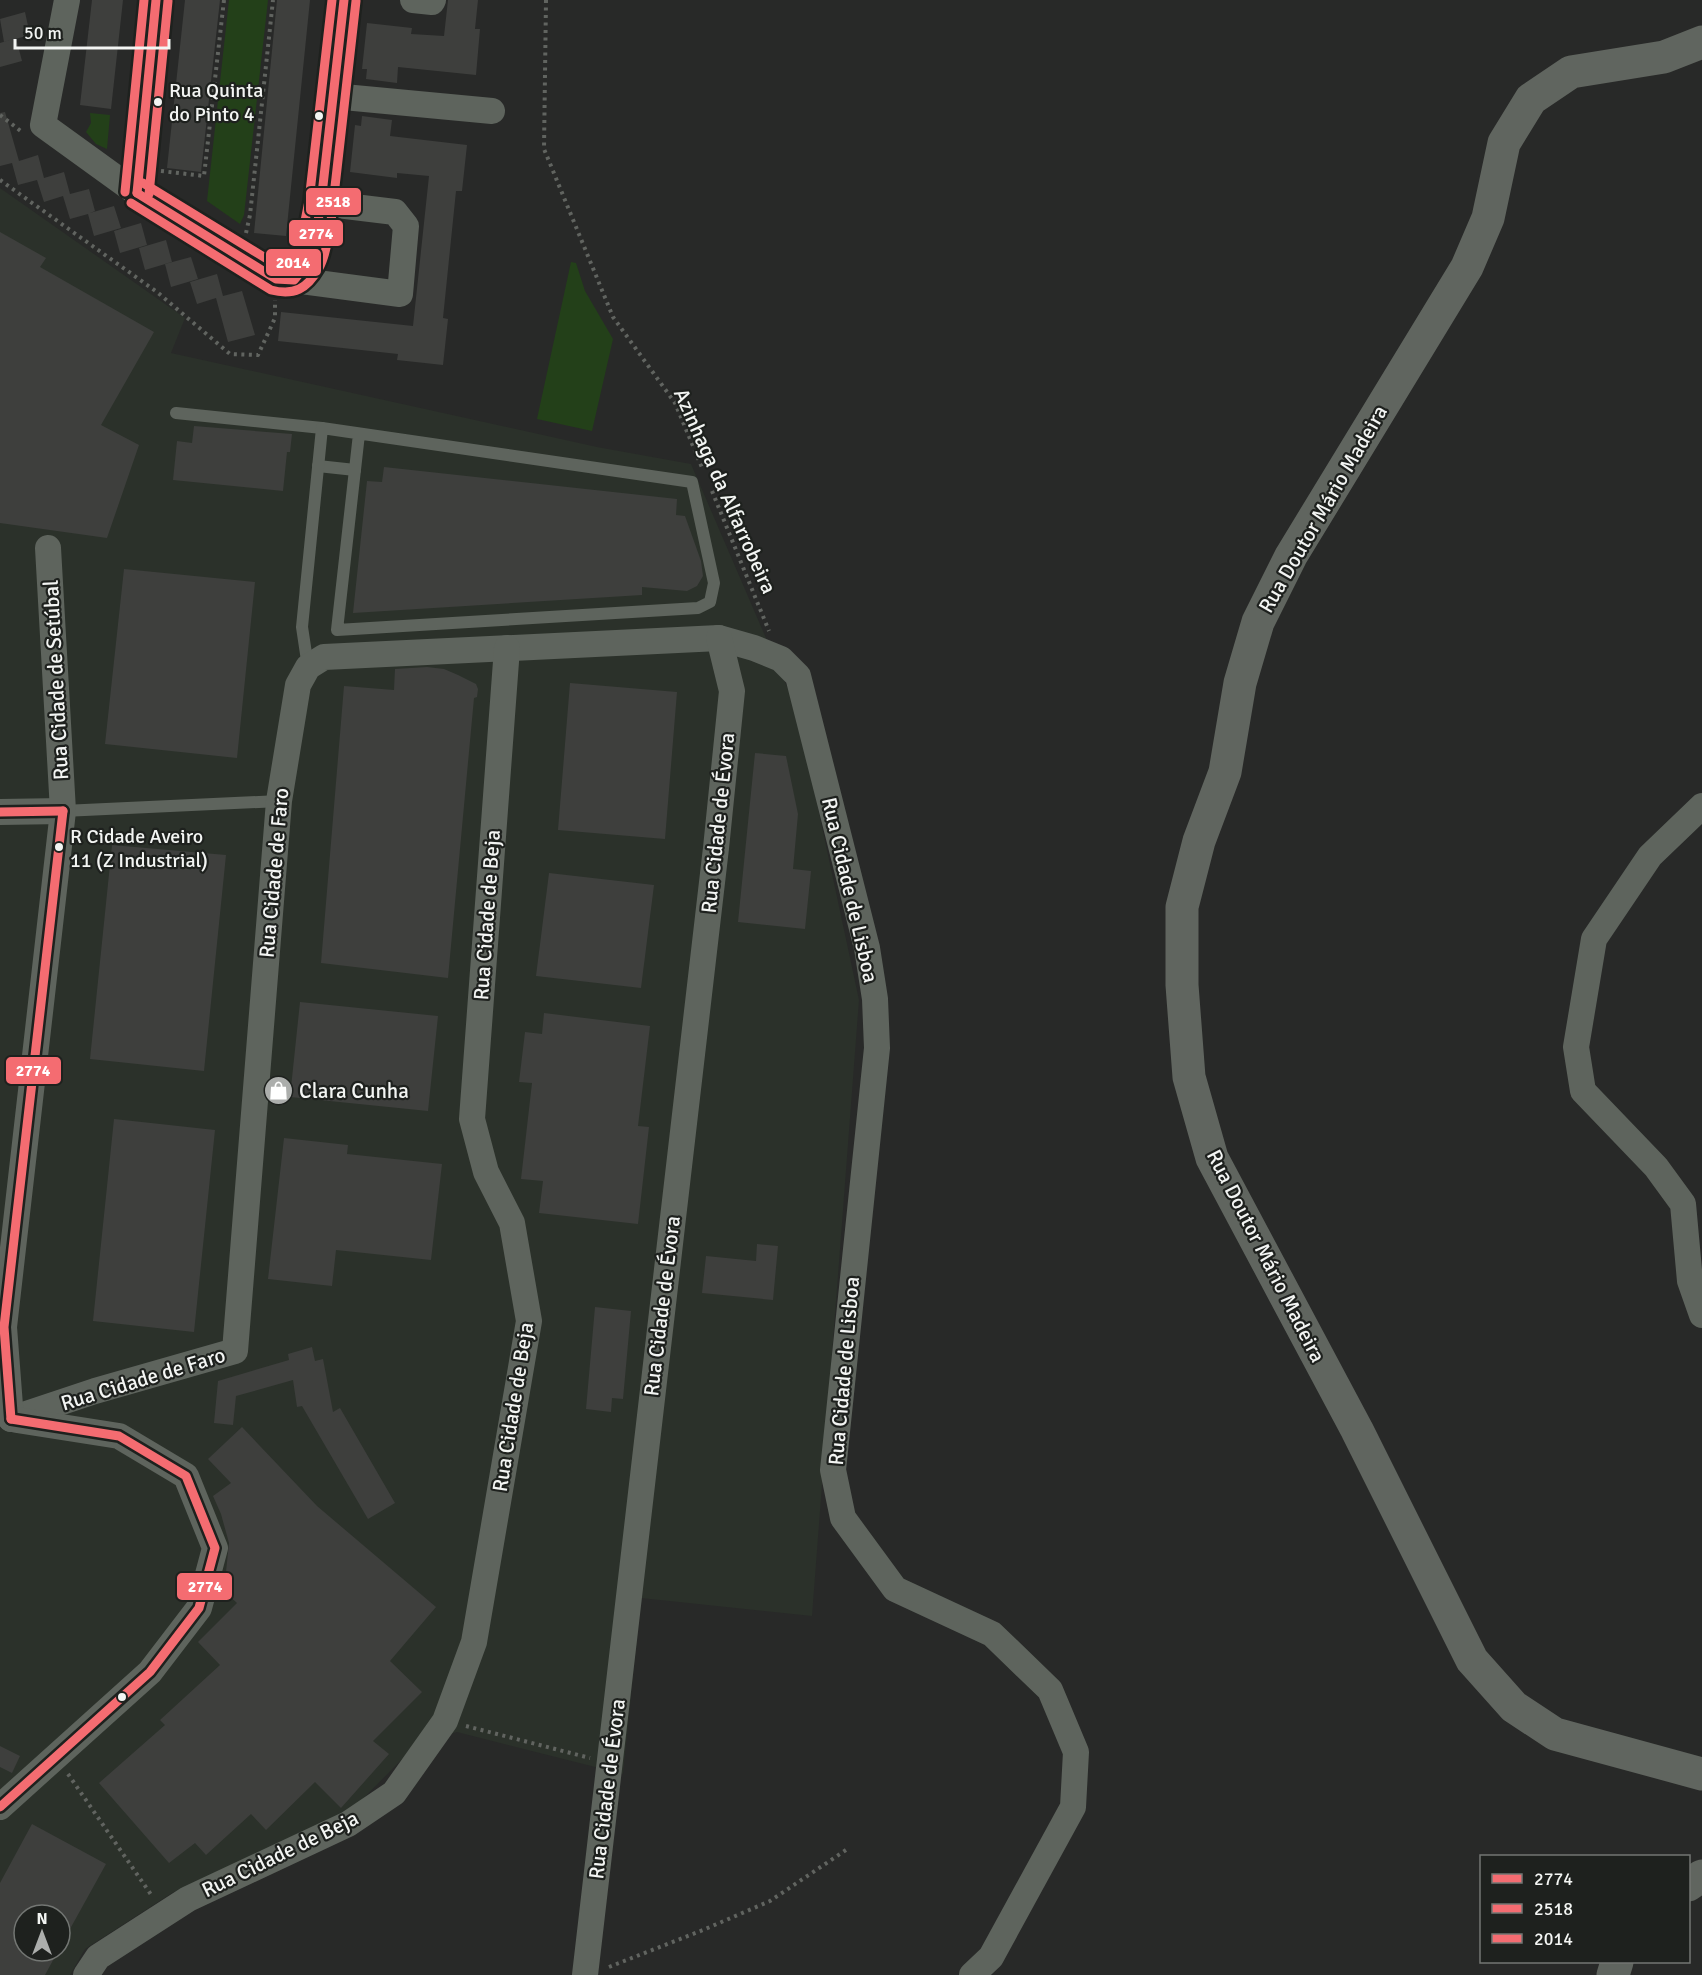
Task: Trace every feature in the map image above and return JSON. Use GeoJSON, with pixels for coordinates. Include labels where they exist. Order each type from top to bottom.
{"type":"FeatureCollection","features":[{"type":"Feature","properties":{"kind":"main road","name":"Rua Doutor Mário Madeira"},"geometry":{"type":"LineString","coordinates":[[1702,42],[1664,57],[1571,72],[1531,99],[1504,143],[1488,218],[1467,267],[1291,556],[1258,622],[1240,684],[1225,772],[1199,842],[1182,907],[1182,985],[1190,1077],[1212,1158],[1357,1431],[1472,1660],[1514,1707],[1555,1734],[1702,1774]]}},
{"type":"Feature","properties":{"kind":"street"},"geometry":{"type":"LineString","coordinates":[[67,0],[43,125],[138,181],[285,280],[400,294],[406,226],[395,212],[321,203]]}},
{"type":"Feature","properties":{"kind":"street"},"geometry":{"type":"LineString","coordinates":[[138,181],[156,0]]}},
{"type":"Feature","properties":{"kind":"street"},"geometry":{"type":"LineString","coordinates":[[285,280],[309,262],[314,245],[321,203],[344,0]]}},
{"type":"Feature","properties":{"kind":"street"},"geometry":{"type":"LineString","coordinates":[[413,0],[432,2],[433,0]]}},
{"type":"Feature","properties":{"kind":"street"},"geometry":{"type":"LineString","coordinates":[[333,96],[492,111]]}},
{"type":"Feature","properties":{"kind":"street","name":"Rua Cidade de Setúbal"},"geometry":{"type":"LineString","coordinates":[[6,1420],[4,1327],[63,811],[48,548]]}},
{"type":"Feature","properties":{"kind":"street"},"geometry":{"type":"LineString","coordinates":[[308,667],[324,657],[719,638],[754,648],[789,668]]}},
{"type":"Feature","properties":{"kind":"street","name":"Rua Cidade de Évora"},"geometry":{"type":"LineString","coordinates":[[597,1971],[610,1763],[731,702],[732,691],[719,638]]}},
{"type":"Feature","properties":{"kind":"street","name":"Rua Cidade de Beja"},"geometry":{"type":"LineString","coordinates":[[86,1975],[98,1956],[188,1899],[348,1824],[394,1793],[445,1721],[474,1642],[529,1321],[512,1223],[486,1172],[472,1119],[507,648]]}},
{"type":"Feature","properties":{"kind":"street","name":"Rua Cidade de Faro"},"geometry":{"type":"LineString","coordinates":[[6,1420],[95,1391],[235,1351],[279,801],[298,684],[308,667]]}},
{"type":"Feature","properties":{"kind":"street","name":"Rua Cidade de Lisboa"},"geometry":{"type":"LineString","coordinates":[[789,668],[867,948],[875,999],[877,1048],[833,1470],[843,1518],[895,1589],[992,1634],[1050,1690],[1076,1752],[1073,1807],[991,1957],[972,1975]]}},
{"type":"Feature","properties":{"kind":"street"},"geometry":{"type":"LineString","coordinates":[[1702,806],[1650,856],[1594,939],[1576,1047],[1583,1091],[1656,1167],[1683,1204],[1690,1281],[1702,1315]]}},
{"type":"Feature","properties":{"kind":"street"},"geometry":{"type":"LineString","coordinates":[[0,812],[63,811]]}},
{"type":"Feature","properties":{"kind":"street"},"geometry":{"type":"LineString","coordinates":[[0,1807],[150,1672],[199,1608],[215,1548],[186,1476],[119,1436],[6,1420]]}},
{"type":"Feature","properties":{"kind":"lane"},"geometry":{"type":"LineString","coordinates":[[176,412],[322,428],[692,482],[714,583],[710,602],[698,608],[337,630],[359,434]]}},
{"type":"Feature","properties":{"kind":"lane"},"geometry":{"type":"LineString","coordinates":[[308,667],[302,627],[322,428]]}},
{"type":"Feature","properties":{"kind":"lane"},"geometry":{"type":"LineString","coordinates":[[318,466],[355,470]]}},
{"type":"Feature","properties":{"kind":"lane"},"geometry":{"type":"LineString","coordinates":[[63,811],[279,801]]}},
{"type":"Feature","properties":{"kind":"path"},"geometry":{"type":"LineString","coordinates":[[138,181],[204,176],[224,0]]}},
{"type":"Feature","properties":{"kind":"path"},"geometry":{"type":"LineString","coordinates":[[246,232],[250,215],[273,0]]}},
{"type":"Feature","properties":{"kind":"path","name":"Azinhaga da Alfarrobeira"},"geometry":{"type":"LineString","coordinates":[[546,0],[544,148],[613,317],[675,403],[706,476]]}},
{"type":"Feature","properties":{"kind":"path"},"geometry":{"type":"LineString","coordinates":[[0,180],[158,292],[231,354],[258,355],[275,318],[285,280]]}},
{"type":"Feature","properties":{"kind":"path","name":"Azinhaga da Alfarrobeira"},"geometry":{"type":"LineString","coordinates":[[710,486],[789,668]]}},
{"type":"Feature","properties":{"kind":"path"},"geometry":{"type":"LineString","coordinates":[[445,1721],[610,1763]]}},
{"type":"Feature","properties":{"kind":"path"},"geometry":{"type":"LineString","coordinates":[[56,1757],[164,1914]]}},
{"type":"Feature","properties":{"kind":"path"},"geometry":{"type":"LineString","coordinates":[[597,1971],[770,1901],[846,1850]]}},
{"type":"Feature","properties":{"kind":"shaded area"},"geometry":{"type":"Polygon","coordinates":[[[0,188],[185,318],[171,353],[597,447],[691,464],[797,710],[859,1000],[812,1616],[641,1598],[623,1774],[457,1732],[416,1745],[344,1818],[172,1893],[85,1949],[70,1975],[0,1975],[0,188]]]}},
{"type":"Feature","properties":{"kind":"green space"},"geometry":{"type":"Polygon","coordinates":[[[229,0],[268,0],[244,215],[240,224],[207,201],[229,0]]]}},
{"type":"Feature","properties":{"kind":"green space"},"geometry":{"type":"Polygon","coordinates":[[[90,113],[110,115],[107,149],[96,144],[86,132],[91,123],[90,113]]]}},
{"type":"Feature","properties":{"kind":"green space"},"geometry":{"type":"Polygon","coordinates":[[[571,262],[576,263],[585,291],[613,339],[592,431],[537,419],[571,262]]]}},
{"type":"Feature","properties":{"kind":"building"},"geometry":{"type":"Polygon","coordinates":[[[92,0],[123,0],[111,109],[80,105],[92,0]]]}},
{"type":"Feature","properties":{"kind":"building"},"geometry":{"type":"Polygon","coordinates":[[[185,0],[220,0],[201,172],[167,168],[185,0]]]}},
{"type":"Feature","properties":{"kind":"building"},"geometry":{"type":"Polygon","coordinates":[[[277,0],[310,0],[286,236],[254,233],[277,0]]]}},
{"type":"Feature","properties":{"kind":"building"},"geometry":{"type":"Polygon","coordinates":[[[448,0],[478,0],[475,29],[480,29],[476,75],[398,67],[397,83],[366,79],[367,69],[362,69],[367,23],[412,28],[411,34],[444,36],[448,0]]]}},
{"type":"Feature","properties":{"kind":"building"},"geometry":{"type":"Polygon","coordinates":[[[25,12],[30,35],[4,42],[0,19],[25,12]]]}},
{"type":"Feature","properties":{"kind":"building"},"geometry":{"type":"Polygon","coordinates":[[[16,38],[22,61],[0,67],[0,43],[16,38]]]}},
{"type":"Feature","properties":{"kind":"building"},"geometry":{"type":"Polygon","coordinates":[[[5,112],[19,161],[38,155],[44,178],[64,172],[70,194],[89,189],[95,211],[90,213],[114,206],[121,228],[94,236],[88,214],[70,219],[63,196],[44,202],[37,180],[18,185],[12,163],[0,166],[0,113],[5,112]]]}},
{"type":"Feature","properties":{"kind":"building"},"geometry":{"type":"Polygon","coordinates":[[[362,116],[392,120],[390,136],[467,145],[462,191],[456,191],[443,318],[448,319],[443,365],[397,360],[398,354],[278,341],[281,312],[413,326],[429,176],[397,173],[397,178],[350,172],[355,125],[361,126],[362,116]]]}},
{"type":"Feature","properties":{"kind":"building"},"geometry":{"type":"Polygon","coordinates":[[[141,223],[147,245],[120,253],[114,231],[141,223]]]}},
{"type":"Feature","properties":{"kind":"building"},"geometry":{"type":"Polygon","coordinates":[[[0,232],[46,258],[40,267],[154,332],[101,425],[139,445],[107,538],[0,523],[0,232]]]}},
{"type":"Feature","properties":{"kind":"building"},"geometry":{"type":"Polygon","coordinates":[[[166,240],[172,262],[145,270],[139,248],[166,240]]]}},
{"type":"Feature","properties":{"kind":"building"},"geometry":{"type":"Polygon","coordinates":[[[191,257],[198,279],[171,287],[165,264],[191,257]]]}},
{"type":"Feature","properties":{"kind":"building"},"geometry":{"type":"Polygon","coordinates":[[[217,274],[223,296],[242,291],[255,335],[228,342],[216,298],[197,304],[190,282],[217,274]]]}},
{"type":"Feature","properties":{"kind":"building"},"geometry":{"type":"Polygon","coordinates":[[[194,426],[292,434],[290,452],[287,452],[283,491],[173,480],[177,441],[192,443],[194,426]]]}},
{"type":"Feature","properties":{"kind":"building"},"geometry":{"type":"Polygon","coordinates":[[[384,467],[677,499],[676,515],[685,516],[701,561],[703,576],[697,586],[687,591],[642,587],[642,595],[353,613],[367,481],[382,482],[384,467]]]}},
{"type":"Feature","properties":{"kind":"building"},"geometry":{"type":"Polygon","coordinates":[[[124,569],[255,582],[237,758],[105,744],[124,569]]]}},
{"type":"Feature","properties":{"kind":"building"},"geometry":{"type":"Polygon","coordinates":[[[427,667],[444,669],[458,675],[476,684],[478,689],[477,697],[474,698],[448,978],[321,963],[344,686],[394,690],[395,669],[427,667]]]}},
{"type":"Feature","properties":{"kind":"building"},"geometry":{"type":"Polygon","coordinates":[[[570,683],[677,692],[665,839],[558,830],[570,683]]]}},
{"type":"Feature","properties":{"kind":"building"},"geometry":{"type":"Polygon","coordinates":[[[755,753],[786,756],[798,814],[793,869],[811,871],[805,929],[738,922],[755,753]]]}},
{"type":"Feature","properties":{"kind":"building"},"geometry":{"type":"Polygon","coordinates":[[[112,845],[226,855],[204,1071],[90,1059],[112,845]]]}},
{"type":"Feature","properties":{"kind":"building"},"geometry":{"type":"Polygon","coordinates":[[[549,873],[654,885],[641,988],[536,976],[549,873]]]}},
{"type":"Feature","properties":{"kind":"building"},"geometry":{"type":"Polygon","coordinates":[[[300,1002],[438,1016],[428,1111],[290,1097],[300,1002]]]}},
{"type":"Feature","properties":{"kind":"building"},"geometry":{"type":"Polygon","coordinates":[[[544,1013],[650,1026],[638,1126],[649,1127],[638,1224],[539,1213],[543,1181],[521,1179],[532,1083],[519,1082],[525,1032],[542,1034],[544,1013]]]}},
{"type":"Feature","properties":{"kind":"building"},"geometry":{"type":"Polygon","coordinates":[[[114,1119],[215,1130],[194,1332],[93,1321],[114,1119]]]}},
{"type":"Feature","properties":{"kind":"building"},"geometry":{"type":"Polygon","coordinates":[[[284,1138],[348,1145],[347,1154],[442,1164],[431,1260],[336,1250],[332,1286],[268,1279],[284,1138]]]}},
{"type":"Feature","properties":{"kind":"building"},"geometry":{"type":"Polygon","coordinates":[[[757,1244],[778,1246],[773,1300],[702,1293],[706,1256],[756,1261],[757,1244]]]}},
{"type":"Feature","properties":{"kind":"building"},"geometry":{"type":"Polygon","coordinates":[[[595,1307],[631,1311],[623,1399],[612,1398],[611,1412],[586,1409],[595,1307]]]}},
{"type":"Feature","properties":{"kind":"building"},"geometry":{"type":"Polygon","coordinates":[[[312,1347],[315,1361],[323,1359],[333,1412],[340,1408],[395,1503],[368,1519],[302,1406],[297,1407],[293,1380],[236,1396],[233,1425],[214,1423],[218,1381],[289,1360],[288,1354],[312,1347]]]}},
{"type":"Feature","properties":{"kind":"building"},"geometry":{"type":"Polygon","coordinates":[[[242,1427],[317,1506],[436,1607],[390,1661],[422,1692],[373,1741],[389,1754],[341,1808],[315,1782],[266,1830],[251,1814],[206,1855],[195,1843],[169,1863],[99,1783],[165,1725],[160,1720],[220,1665],[198,1642],[237,1603],[224,1591],[229,1543],[213,1496],[231,1483],[208,1459],[242,1427]]]}},
{"type":"Feature","properties":{"kind":"building"},"geometry":{"type":"Polygon","coordinates":[[[0,1746],[20,1756],[12,1773],[0,1767],[0,1746]]]}},
{"type":"Feature","properties":{"kind":"building"},"geometry":{"type":"Polygon","coordinates":[[[32,1824],[106,1864],[72,1925],[72,1903],[12,1903],[12,1963],[52,1963],[45,1975],[0,1975],[0,1883],[32,1824]]]}},
{"type":"Feature","properties":{"kind":"transit line","name":"2014"},"geometry":{"type":"LineString","coordinates":[[125,192],[144,0]]}},
{"type":"Feature","properties":{"kind":"transit line","name":"2774"},"geometry":{"type":"LineString","coordinates":[[137,193],[156,0]]}},
{"type":"Feature","properties":{"kind":"transit line","name":"2014"},"geometry":{"type":"LineString","coordinates":[[143,183],[280,267],[289,268],[298,256],[309,201],[332,0]]}},
{"type":"Feature","properties":{"kind":"transit line","name":"2774"},"geometry":{"type":"LineString","coordinates":[[137,193],[276,279],[294,280],[309,262],[314,245],[321,203],[344,0]]}},
{"type":"Feature","properties":{"kind":"transit line","name":"2518"},"geometry":{"type":"LineString","coordinates":[[149,194],[168,1]]}},
{"type":"Feature","properties":{"kind":"transit line","name":"2518"},"geometry":{"type":"LineString","coordinates":[[131,203],[271,290],[287,292],[305,286],[319,268],[328,237],[356,1]]}},
{"type":"Feature","properties":{"kind":"transit line","name":"2774"},"geometry":{"type":"LineString","coordinates":[[0,812],[63,811]]}},
{"type":"Feature","properties":{"kind":"transit line","name":"2774"},"geometry":{"type":"LineString","coordinates":[[11,1419],[4,1327],[63,811]]}},
{"type":"Feature","properties":{"kind":"transit line","name":"2774"},"geometry":{"type":"LineString","coordinates":[[0,1807],[150,1672],[199,1608],[215,1548],[186,1476],[119,1436],[11,1419]]}},
{"type":"Feature","properties":{"kind":"place","name":"Rua Quinta do Pinto 4"},"geometry":{"type":"Point","coordinates":[158,102]}},
{"type":"Feature","properties":{"kind":"place","name":"R Cidade Aveiro 11 (Z Industrial)"},"geometry":{"type":"Point","coordinates":[59,847]}},
{"type":"Feature","properties":{"kind":"place","name":"Clara Cunha"},"geometry":{"type":"Point","coordinates":[278,1091]}}]}
